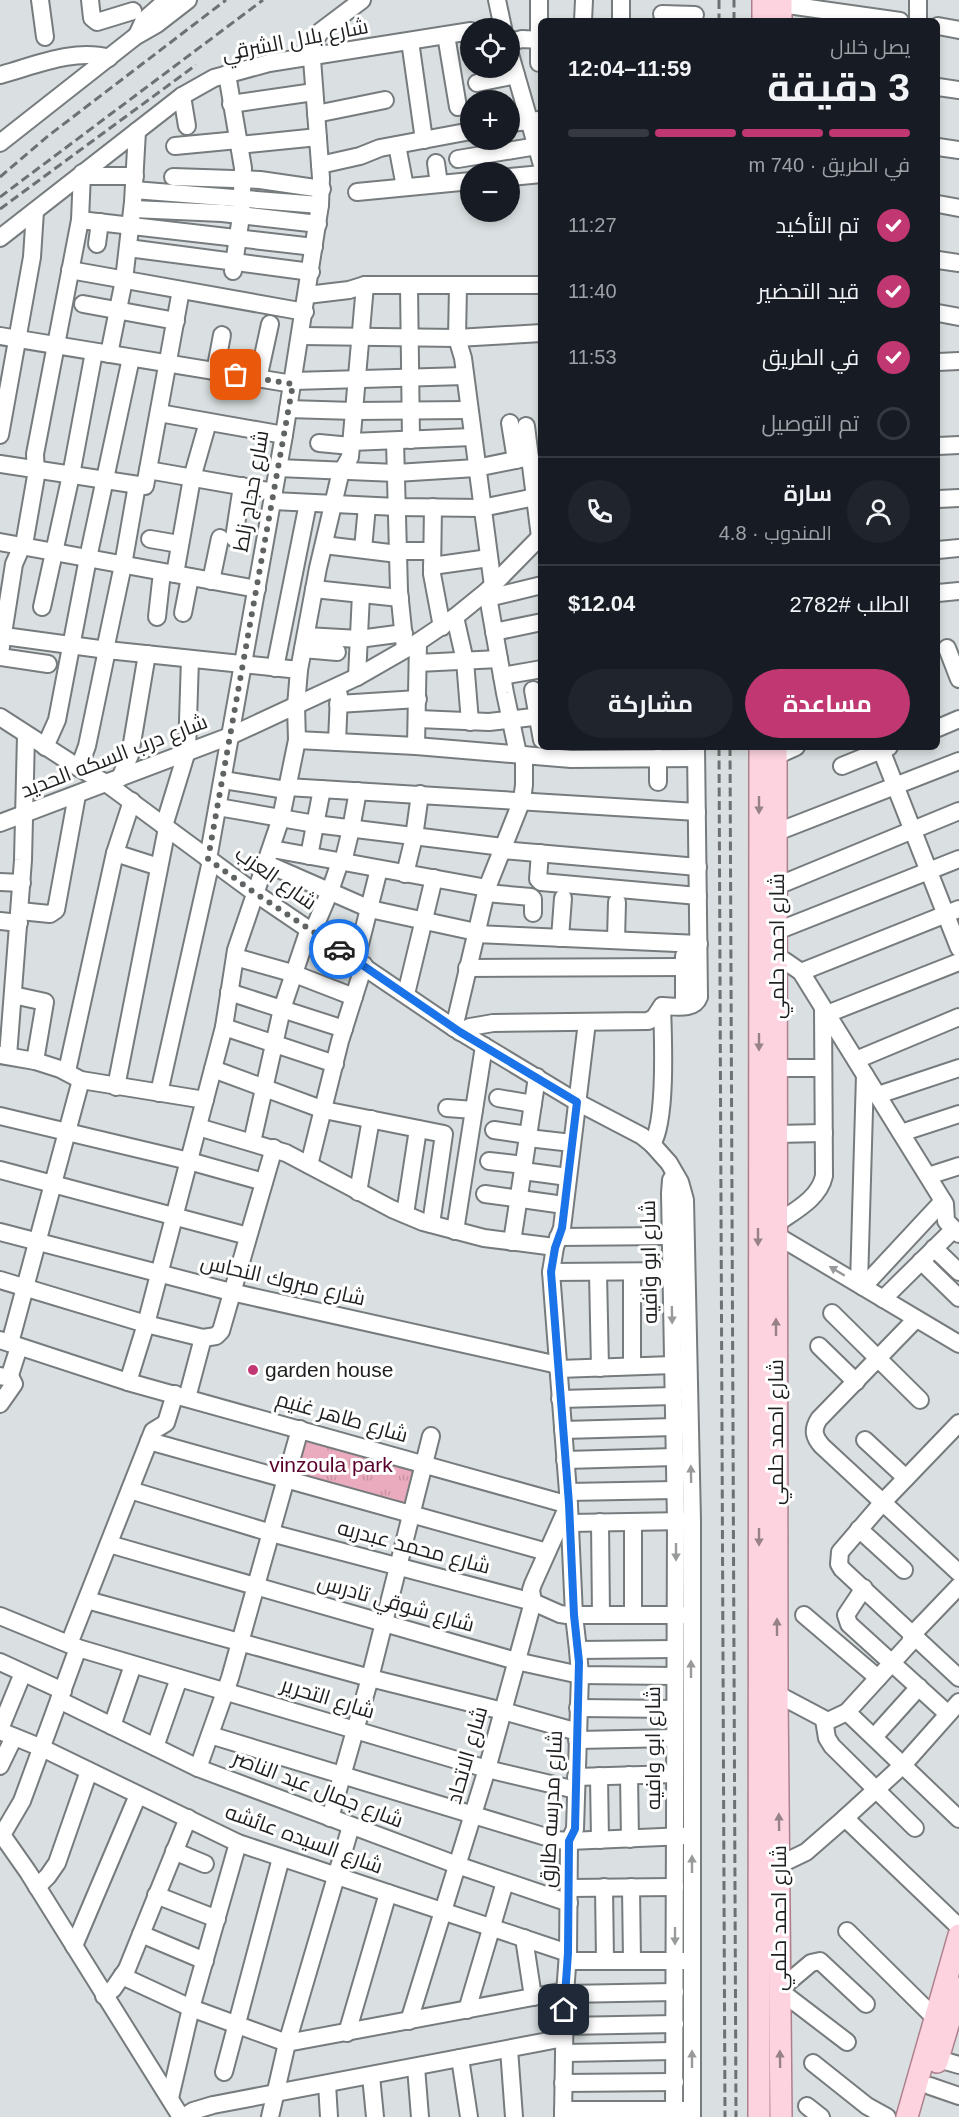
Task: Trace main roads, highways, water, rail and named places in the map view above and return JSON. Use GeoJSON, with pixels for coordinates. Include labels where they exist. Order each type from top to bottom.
{"type":"FeatureCollection","features":[{"type":"Feature","properties":{"kind":"main road"},"geometry":{"type":"LineString","coordinates":[[766,18],[777,6]]}},
{"type":"Feature","properties":{"kind":"main road","name":"شارع احمد حلمي"},"geometry":{"type":"LineString","coordinates":[[771,750],[777,832],[777,1694],[781,2117]]}},
{"type":"Feature","properties":{"kind":"main road","name":"شارع احمد حلمي"},"geometry":{"type":"LineString","coordinates":[[759,2117],[761,1869],[759,1555],[771,750]]}},
{"type":"Feature","properties":{"kind":"main road"},"geometry":{"type":"LineString","coordinates":[[921,2117],[955,1990],[959,1935]]}},
{"type":"Feature","properties":{"kind":"main road"},"geometry":{"type":"LineString","coordinates":[[908,2117],[946,2029]]}},
{"type":"Feature","properties":{"kind":"railway"},"geometry":{"type":"LineString","coordinates":[[0,177],[48,136],[226,0]]}},
{"type":"Feature","properties":{"kind":"railway"},"geometry":{"type":"LineString","coordinates":[[0,197],[263,0]]}},
{"type":"Feature","properties":{"kind":"railway"},"geometry":{"type":"LineString","coordinates":[[719,0],[719,18]]}},
{"type":"Feature","properties":{"kind":"railway"},"geometry":{"type":"LineString","coordinates":[[734,0],[734,18]]}},
{"type":"Feature","properties":{"kind":"railway"},"geometry":{"type":"LineString","coordinates":[[0,209],[196,65]]}},
{"type":"Feature","properties":{"kind":"railway"},"geometry":{"type":"LineString","coordinates":[[719,750],[725,2117]]}},
{"type":"Feature","properties":{"kind":"railway"},"geometry":{"type":"LineString","coordinates":[[730,750],[736,2117]]}},
{"type":"Feature","properties":{"kind":"place","name":"garden house"},"geometry":{"type":"Point","coordinates":[253,1370]}},
{"type":"Feature","properties":{"kind":"park label","name":"vinzoula park"},"geometry":{"type":"Point","coordinates":[331,1465]}}]}
